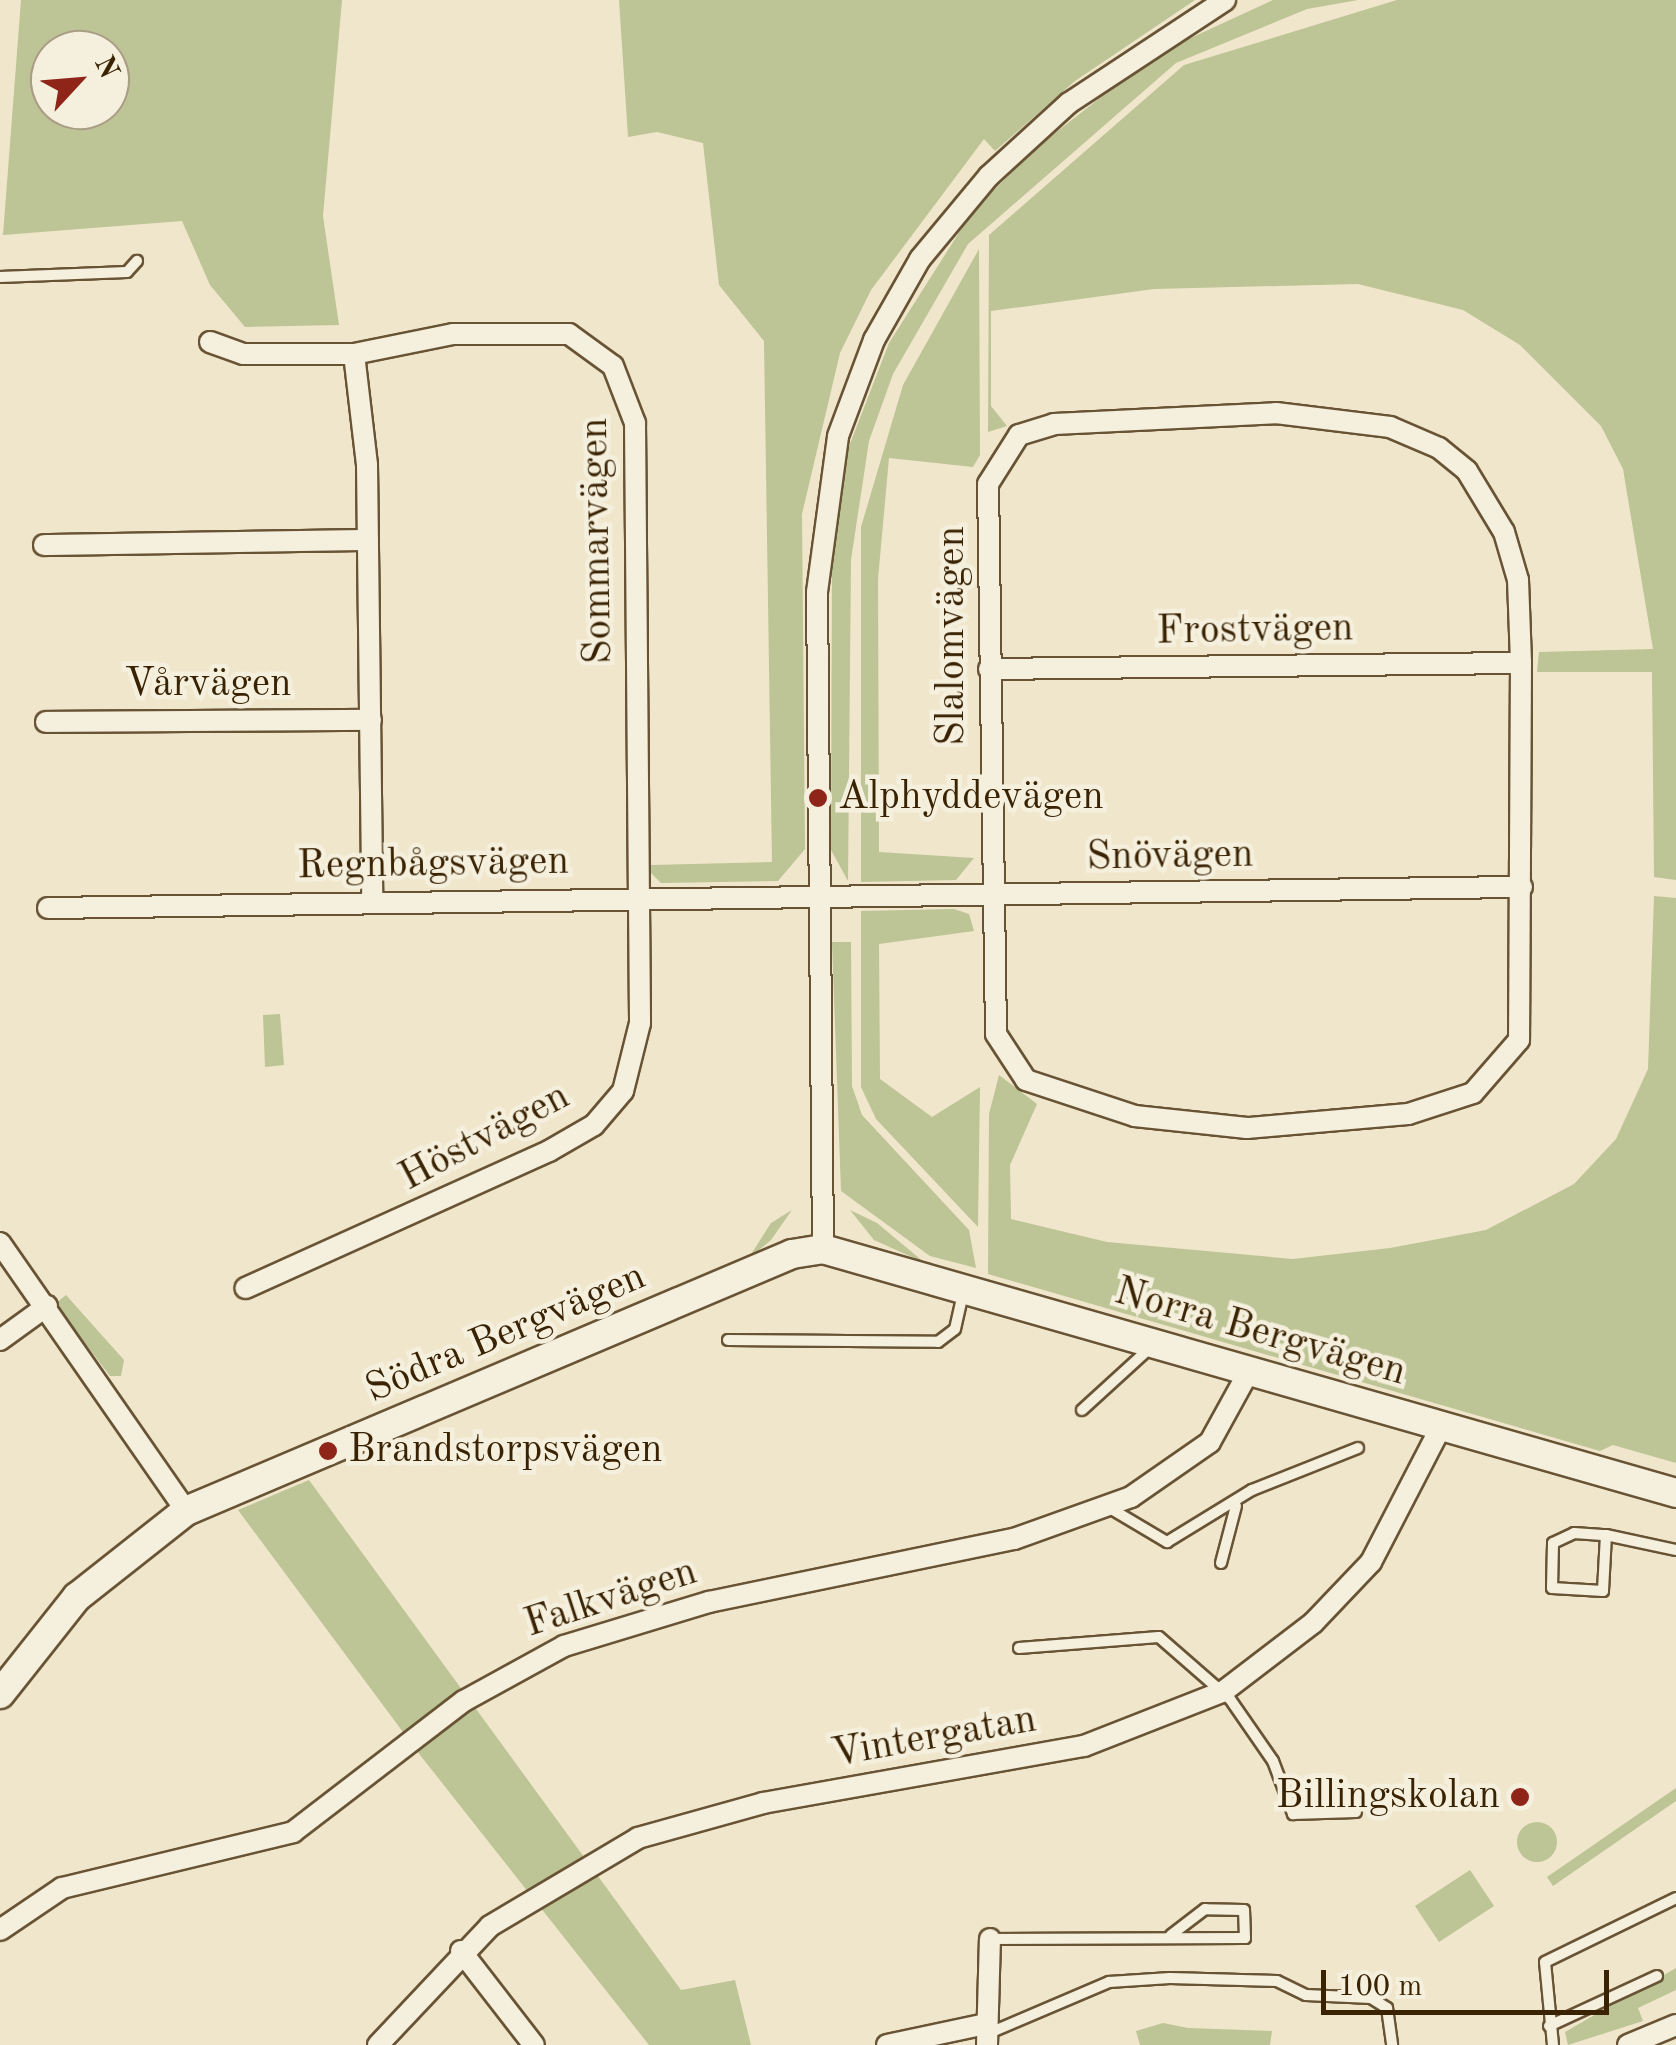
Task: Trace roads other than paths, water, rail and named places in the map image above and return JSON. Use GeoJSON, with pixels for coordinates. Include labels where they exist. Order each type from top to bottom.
{"type":"FeatureCollection","features":[{"type":"Feature","properties":{"kind":"street"},"geometry":{"type":"LineString","coordinates":[[823,1249],[818,894],[823,514],[838,436],[874,340],[920,259],[988,176],[1069,103],[1225,0]]}},
{"type":"Feature","properties":{"kind":"street","name":"Sommarvägen"},"geometry":{"type":"LineString","coordinates":[[210,342],[243,354],[354,354],[453,334],[542,330],[594,347],[629,391],[638,898]]}},
{"type":"Feature","properties":{"kind":"street"},"geometry":{"type":"LineString","coordinates":[[354,354],[368,540],[372,900]]}},
{"type":"Feature","properties":{"kind":"street","name":"Slalomvägen"},"geometry":{"type":"LineString","coordinates":[[1206,411],[1390,427],[1439,448],[1467,471],[1504,532],[1518,580],[1522,663],[1525,1000],[1518,1040],[1501,1070],[1474,1093],[1408,1114],[1247,1128],[1136,1116],[1026,1080],[996,1034],[988,998],[988,484],[999,454],[1054,424],[1206,411]]}},
{"type":"Feature","properties":{"kind":"street"},"geometry":{"type":"LineString","coordinates":[[44,545],[368,540]]}},
{"type":"Feature","properties":{"kind":"street","name":"Frostvägen"},"geometry":{"type":"LineString","coordinates":[[989,669],[1522,663]]}},
{"type":"Feature","properties":{"kind":"street","name":"Vårvägen"},"geometry":{"type":"LineString","coordinates":[[46,722],[370,720]]}},
{"type":"Feature","properties":{"kind":"street","name":"Snövägen"},"geometry":{"type":"LineString","coordinates":[[818,894],[1522,888]]}},
{"type":"Feature","properties":{"kind":"street","name":"Regnbågsvägen"},"geometry":{"type":"LineString","coordinates":[[48,908],[818,894]]}},
{"type":"Feature","properties":{"kind":"street","name":"Höstvägen"},"geometry":{"type":"LineString","coordinates":[[246,1288],[282,1279],[594,1125],[623,1090],[636,1055],[638,898]]}},
{"type":"Feature","properties":{"kind":"street"},"geometry":{"type":"LineString","coordinates":[[0,1243],[186,1511]]}},
{"type":"Feature","properties":{"kind":"street","name":"Norra Bergvägen"},"geometry":{"type":"LineString","coordinates":[[823,1249],[1676,1493]]}},
{"type":"Feature","properties":{"kind":"street","name":"Södra Bergvägen"},"geometry":{"type":"LineString","coordinates":[[0,1694],[85,1589],[186,1511],[792,1254],[823,1249]]}},
{"type":"Feature","properties":{"kind":"street"},"geometry":{"type":"LineString","coordinates":[[0,1340],[47,1306]]}},
{"type":"Feature","properties":{"kind":"street","name":"Falkvägen"},"geometry":{"type":"LineString","coordinates":[[0,1930],[62,1888],[293,1832],[464,1701],[564,1646],[709,1602],[1014,1539],[1108,1507],[1210,1442],[1248,1373]]}},
{"type":"Feature","properties":{"kind":"street","name":"Vintergatan"},"geometry":{"type":"LineString","coordinates":[[378,2045],[461,1951],[558,1878],[690,1820],[1084,1746],[1224,1691],[1304,1632],[1371,1562],[1441,1427]]}},
{"type":"Feature","properties":{"kind":"street"},"geometry":{"type":"LineString","coordinates":[[887,2045],[986,2035],[990,1939]]}},
{"type":"Feature","properties":{"kind":"street"},"geometry":{"type":"LineString","coordinates":[[461,1951],[534,2045]]}},
{"type":"Feature","properties":{"kind":"street"},"geometry":{"type":"LineString","coordinates":[[1628,2045],[1676,2026]]}},
{"type":"Feature","properties":{"kind":"lane"},"geometry":{"type":"LineString","coordinates":[[0,277],[127,272],[137,261]]}},
{"type":"Feature","properties":{"kind":"lane"},"geometry":{"type":"LineString","coordinates":[[728,1340],[938,1342],[955,1329],[964,1288]]}},
{"type":"Feature","properties":{"kind":"lane"},"geometry":{"type":"LineString","coordinates":[[1082,1410],[1154,1344]]}},
{"type":"Feature","properties":{"kind":"lane"},"geometry":{"type":"LineString","coordinates":[[1108,1507],[1167,1542],[1236,1506],[1252,1490],[1358,1448]]}},
{"type":"Feature","properties":{"kind":"lane"},"geometry":{"type":"LineString","coordinates":[[1221,1563],[1236,1506]]}},
{"type":"Feature","properties":{"kind":"lane"},"geometry":{"type":"LineString","coordinates":[[1606,1534],[1602,1591],[1552,1588],[1553,1543],[1606,1534],[1676,1550]]}},
{"type":"Feature","properties":{"kind":"lane"},"geometry":{"type":"LineString","coordinates":[[1020,1648],[1158,1637],[1224,1691],[1273,1761],[1292,1814],[1356,1812]]}},
{"type":"Feature","properties":{"kind":"lane"},"geometry":{"type":"LineString","coordinates":[[1552,2045],[1545,1962],[1676,1898]]}},
{"type":"Feature","properties":{"kind":"lane"},"geometry":{"type":"LineString","coordinates":[[990,1939],[1171,1935],[1246,1938],[1244,1910],[1205,1909],[1171,1935]]}},
{"type":"Feature","properties":{"kind":"lane"},"geometry":{"type":"LineString","coordinates":[[1550,2026],[1657,1976]]}},
{"type":"Feature","properties":{"kind":"lane"},"geometry":{"type":"LineString","coordinates":[[986,2035],[1110,1982],[1170,1978],[1371,1998],[1387,2008],[1392,2045]]}},
{"type":"Feature","properties":{"kind":"place","name":"Alphyddevägen"},"geometry":{"type":"Point","coordinates":[818,798]}},
{"type":"Feature","properties":{"kind":"place","name":"Brandstorpsvägen"},"geometry":{"type":"Point","coordinates":[328,1451]}},
{"type":"Feature","properties":{"kind":"place","name":"Billingskolan"},"geometry":{"type":"Point","coordinates":[1520,1797]}}]}
